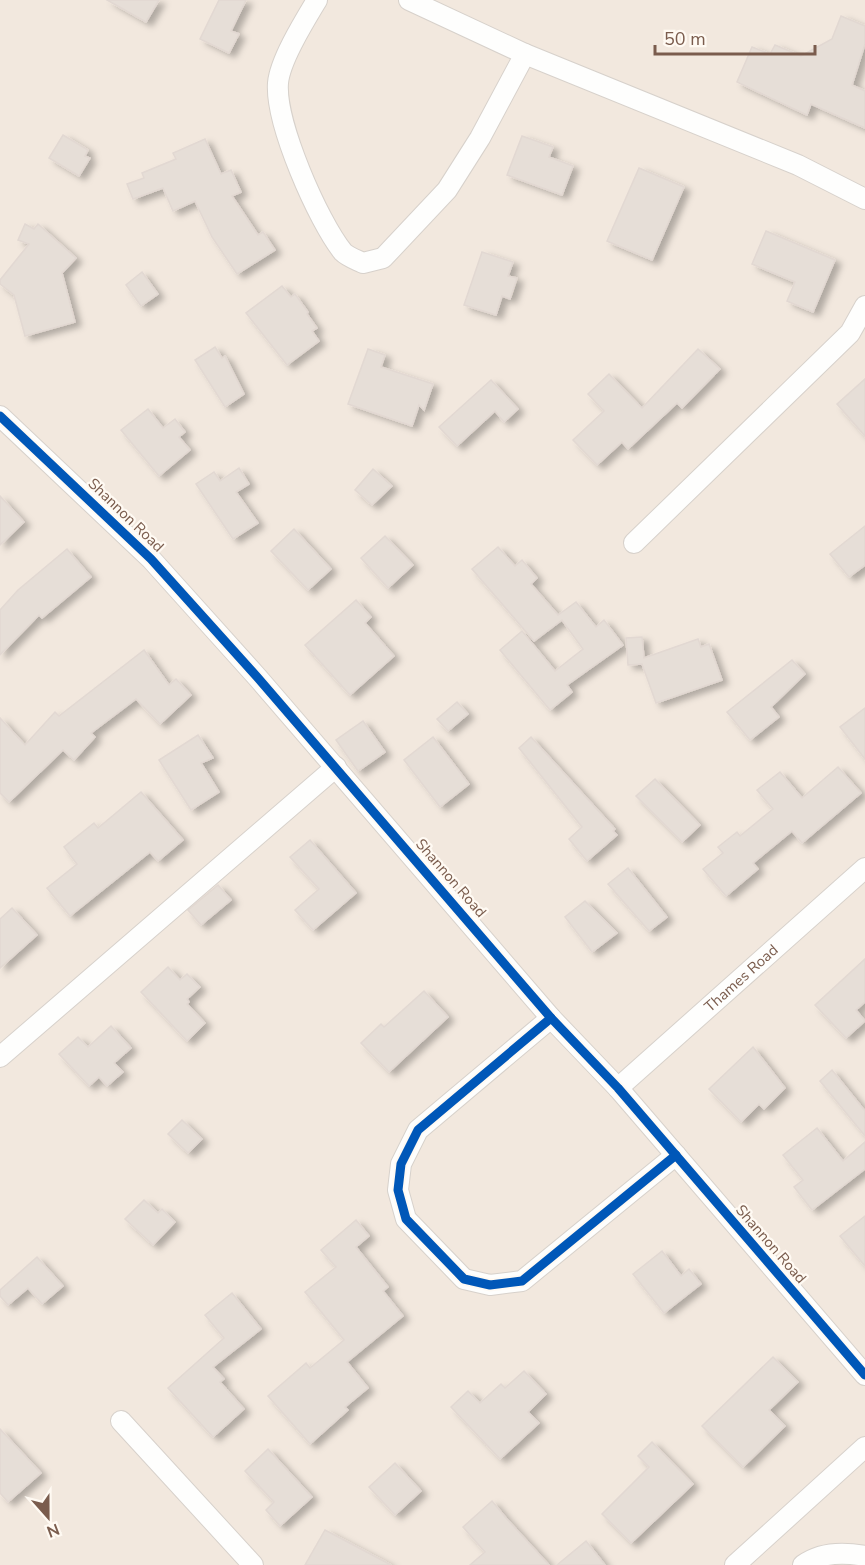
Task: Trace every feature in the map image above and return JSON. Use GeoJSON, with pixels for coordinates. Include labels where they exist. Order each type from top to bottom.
{"type":"FeatureCollection","features":[{"type":"Feature","properties":{"kind":"street"},"geometry":{"type":"LineString","coordinates":[[317,0],[295,38],[278,82],[285,132],[316,204],[344,254],[363,263],[382,258],[447,190],[480,138],[525,54]]}},
{"type":"Feature","properties":{"kind":"street"},"geometry":{"type":"LineString","coordinates":[[409,0],[525,54],[798,165],[865,199]]}},
{"type":"Feature","properties":{"kind":"street"},"geometry":{"type":"LineString","coordinates":[[634,543],[850,333],[865,306]]}},
{"type":"Feature","properties":{"kind":"street","name":"Shannon Road"},"geometry":{"type":"LineString","coordinates":[[0,416],[151,559],[336,767],[551,1018],[618,1088],[865,1375]]}},
{"type":"Feature","properties":{"kind":"street"},"geometry":{"type":"LineString","coordinates":[[0,1057],[336,767]]}},
{"type":"Feature","properties":{"kind":"street","name":"Thames Road"},"geometry":{"type":"LineString","coordinates":[[618,1088],[865,868]]}},
{"type":"Feature","properties":{"kind":"street"},"geometry":{"type":"LineString","coordinates":[[551,1018],[418,1130],[401,1164],[399,1190],[406,1219],[436,1252],[464,1279],[490,1285],[522,1281],[676,1155]]}},
{"type":"Feature","properties":{"kind":"street"},"geometry":{"type":"LineString","coordinates":[[121,1421],[253,1565]]}},
{"type":"Feature","properties":{"kind":"street"},"geometry":{"type":"LineString","coordinates":[[735,1565],[865,1448]]}},
{"type":"Feature","properties":{"kind":"street"},"geometry":{"type":"LineString","coordinates":[[803,1565],[825,1555],[847,1553],[865,1556]]}},
{"type":"Feature","properties":{"kind":"shaded area"},"geometry":{"type":"Polygon","coordinates":[[[0,0],[865,0],[865,1565],[0,1565],[0,0]]]}},
{"type":"Feature","properties":{"kind":"building"},"geometry":{"type":"Polygon","coordinates":[[[107,0],[159,0],[146,22],[107,0]]]}},
{"type":"Feature","properties":{"kind":"building"},"geometry":{"type":"Polygon","coordinates":[[[219,0],[246,0],[231,31],[239,34],[229,53],[200,39],[219,0]]]}},
{"type":"Feature","properties":{"kind":"building"},"geometry":{"type":"Polygon","coordinates":[[[841,16],[865,26],[865,44],[852,85],[865,91],[865,128],[811,104],[807,115],[737,82],[752,47],[770,54],[775,45],[801,56],[832,39],[841,16]]]}},
{"type":"Feature","properties":{"kind":"building"},"geometry":{"type":"Polygon","coordinates":[[[63,135],[88,150],[85,156],[90,158],[79,176],[49,158],[63,135]]]}},
{"type":"Feature","properties":{"kind":"building"},"geometry":{"type":"Polygon","coordinates":[[[522,136],[553,147],[549,157],[573,166],[562,195],[507,175],[522,136]]]}},
{"type":"Feature","properties":{"kind":"building"},"geometry":{"type":"Polygon","coordinates":[[[205,139],[221,174],[231,170],[241,192],[232,196],[258,235],[263,232],[275,250],[237,274],[212,237],[195,201],[173,211],[163,188],[133,199],[127,184],[144,178],[142,173],[176,159],[173,153],[205,139]]]}},
{"type":"Feature","properties":{"kind":"building"},"geometry":{"type":"Polygon","coordinates":[[[639,168],[684,187],[652,260],[607,241],[639,168]]]}},
{"type":"Feature","properties":{"kind":"building"},"geometry":{"type":"Polygon","coordinates":[[[25,224],[34,229],[38,224],[76,258],[62,273],[75,322],[25,336],[14,295],[0,284],[0,280],[29,244],[18,240],[25,224]]]}},
{"type":"Feature","properties":{"kind":"building"},"geometry":{"type":"Polygon","coordinates":[[[766,231],[835,260],[813,312],[787,301],[795,282],[752,264],[766,231]]]}},
{"type":"Feature","properties":{"kind":"building"},"geometry":{"type":"Polygon","coordinates":[[[482,252],[513,262],[508,276],[517,278],[510,299],[502,296],[496,315],[464,305],[482,252]]]}},
{"type":"Feature","properties":{"kind":"building"},"geometry":{"type":"Polygon","coordinates":[[[142,272],[158,294],[141,306],[126,285],[142,272]]]}},
{"type":"Feature","properties":{"kind":"building"},"geometry":{"type":"Polygon","coordinates":[[[282,286],[291,297],[295,294],[308,312],[307,314],[317,328],[312,331],[319,341],[287,365],[246,313],[282,286]]]}},
{"type":"Feature","properties":{"kind":"building"},"geometry":{"type":"Polygon","coordinates":[[[215,347],[222,358],[225,356],[244,394],[225,407],[195,360],[215,347]]]}},
{"type":"Feature","properties":{"kind":"building"},"geometry":{"type":"Polygon","coordinates":[[[368,349],[385,355],[381,367],[433,384],[424,410],[419,405],[412,426],[348,404],[368,349]]]}},
{"type":"Feature","properties":{"kind":"building"},"geometry":{"type":"Polygon","coordinates":[[[698,349],[720,369],[682,408],[677,403],[628,449],[622,442],[597,465],[573,440],[604,411],[588,394],[609,374],[642,408],[698,349]]]}},
{"type":"Feature","properties":{"kind":"building"},"geometry":{"type":"Polygon","coordinates":[[[865,379],[865,436],[837,404],[865,379]]]}},
{"type":"Feature","properties":{"kind":"building"},"geometry":{"type":"Polygon","coordinates":[[[491,380],[518,409],[504,422],[495,411],[457,446],[439,427],[491,380]]]}},
{"type":"Feature","properties":{"kind":"building"},"geometry":{"type":"Polygon","coordinates":[[[148,409],[163,428],[175,419],[185,432],[179,437],[190,450],[159,476],[121,430],[148,409]]]}},
{"type":"Feature","properties":{"kind":"building"},"geometry":{"type":"Polygon","coordinates":[[[239,468],[249,484],[236,492],[258,523],[233,539],[196,484],[214,472],[220,481],[239,468]]]}},
{"type":"Feature","properties":{"kind":"building"},"geometry":{"type":"Polygon","coordinates":[[[373,469],[392,486],[372,505],[355,490],[373,469]]]}},
{"type":"Feature","properties":{"kind":"building"},"geometry":{"type":"Polygon","coordinates":[[[0,496],[24,522],[0,545],[0,496]]]}},
{"type":"Feature","properties":{"kind":"building"},"geometry":{"type":"Polygon","coordinates":[[[865,526],[865,565],[849,577],[830,554],[865,526]]]}},
{"type":"Feature","properties":{"kind":"building"},"geometry":{"type":"Polygon","coordinates":[[[294,529],[331,569],[308,590],[271,551],[294,529]]]}},
{"type":"Feature","properties":{"kind":"building"},"geometry":{"type":"Polygon","coordinates":[[[385,536],[413,565],[388,588],[361,558],[385,536]]]}},
{"type":"Feature","properties":{"kind":"building"},"geometry":{"type":"Polygon","coordinates":[[[498,547],[515,566],[522,560],[537,578],[531,584],[558,615],[576,602],[596,627],[604,620],[623,645],[567,685],[572,692],[550,710],[500,650],[522,631],[555,671],[583,649],[562,620],[534,641],[472,569],[498,547]]]}},
{"type":"Feature","properties":{"kind":"building"},"geometry":{"type":"Polygon","coordinates":[[[67,549],[91,577],[42,618],[39,615],[0,655],[0,610],[18,590],[67,549]]]}},
{"type":"Feature","properties":{"kind":"building"},"geometry":{"type":"Polygon","coordinates":[[[356,600],[371,617],[365,623],[394,656],[350,695],[305,645],[356,600]]]}},
{"type":"Feature","properties":{"kind":"building"},"geometry":{"type":"Polygon","coordinates":[[[642,637],[644,658],[698,639],[701,647],[709,644],[722,680],[656,703],[642,664],[628,665],[626,638],[642,637]]]}},
{"type":"Feature","properties":{"kind":"building"},"geometry":{"type":"Polygon","coordinates":[[[144,650],[169,685],[176,679],[191,695],[160,724],[136,699],[91,733],[95,737],[74,760],[63,750],[9,802],[0,793],[0,718],[25,745],[55,712],[59,716],[144,650]]]}},
{"type":"Feature","properties":{"kind":"building"},"geometry":{"type":"Polygon","coordinates":[[[792,660],[805,674],[771,707],[779,717],[750,740],[727,712],[792,660]]]}},
{"type":"Feature","properties":{"kind":"building"},"geometry":{"type":"Polygon","coordinates":[[[457,702],[468,714],[448,731],[437,719],[457,702]]]}},
{"type":"Feature","properties":{"kind":"building"},"geometry":{"type":"Polygon","coordinates":[[[865,708],[865,759],[840,727],[865,708]]]}},
{"type":"Feature","properties":{"kind":"building"},"geometry":{"type":"Polygon","coordinates":[[[363,721],[385,752],[358,771],[336,740],[363,721]]]}},
{"type":"Feature","properties":{"kind":"building"},"geometry":{"type":"Polygon","coordinates":[[[198,735],[213,758],[201,763],[219,792],[191,810],[159,760],[198,735]]]}},
{"type":"Feature","properties":{"kind":"building"},"geometry":{"type":"Polygon","coordinates":[[[433,737],[469,784],[440,807],[404,760],[433,737]]]}},
{"type":"Feature","properties":{"kind":"building"},"geometry":{"type":"Polygon","coordinates":[[[531,737],[615,829],[613,831],[617,835],[587,861],[569,839],[582,827],[519,748],[531,737]]]}},
{"type":"Feature","properties":{"kind":"building"},"geometry":{"type":"Polygon","coordinates":[[[838,767],[861,793],[802,843],[792,831],[753,863],[758,869],[726,896],[703,869],[723,853],[718,847],[737,832],[740,836],[773,809],[757,790],[780,772],[802,798],[838,767]]]}},
{"type":"Feature","properties":{"kind":"building"},"geometry":{"type":"Polygon","coordinates":[[[655,779],[700,825],[682,842],[636,796],[655,779]]]}},
{"type":"Feature","properties":{"kind":"building"},"geometry":{"type":"Polygon","coordinates":[[[141,792],[183,840],[158,861],[150,852],[70,916],[47,888],[77,864],[64,847],[94,823],[98,828],[141,792]]]}},
{"type":"Feature","properties":{"kind":"building"},"geometry":{"type":"Polygon","coordinates":[[[310,840],[356,893],[313,930],[295,910],[319,889],[290,857],[310,840]]]}},
{"type":"Feature","properties":{"kind":"building"},"geometry":{"type":"Polygon","coordinates":[[[628,868],[667,917],[649,931],[608,884],[628,868]]]}},
{"type":"Feature","properties":{"kind":"building"},"geometry":{"type":"Polygon","coordinates":[[[218,885],[231,900],[201,925],[188,910],[218,885]]]}},
{"type":"Feature","properties":{"kind":"building"},"geometry":{"type":"Polygon","coordinates":[[[585,901],[617,933],[592,952],[565,917],[585,901]]]}},
{"type":"Feature","properties":{"kind":"building"},"geometry":{"type":"Polygon","coordinates":[[[12,908],[37,935],[0,968],[0,919],[12,908]]]}},
{"type":"Feature","properties":{"kind":"building"},"geometry":{"type":"Polygon","coordinates":[[[865,959],[865,1002],[856,1010],[865,1021],[846,1038],[815,1005],[865,959]]]}},
{"type":"Feature","properties":{"kind":"building"},"geometry":{"type":"Polygon","coordinates":[[[168,967],[180,980],[187,974],[200,987],[187,999],[189,1002],[187,1004],[205,1023],[187,1041],[141,992],[168,967]]]}},
{"type":"Feature","properties":{"kind":"building"},"geometry":{"type":"Polygon","coordinates":[[[424,991],[448,1017],[389,1072],[361,1043],[381,1024],[384,1027],[424,991]]]}},
{"type":"Feature","properties":{"kind":"building"},"geometry":{"type":"Polygon","coordinates":[[[111,1026],[131,1048],[114,1063],[123,1072],[107,1086],[99,1077],[89,1086],[59,1054],[78,1037],[88,1047],[111,1026]]]}},
{"type":"Feature","properties":{"kind":"building"},"geometry":{"type":"Polygon","coordinates":[[[753,1047],[785,1088],[764,1109],[759,1104],[741,1122],[709,1089],[753,1047]]]}},
{"type":"Feature","properties":{"kind":"building"},"geometry":{"type":"Polygon","coordinates":[[[832,1070],[865,1111],[865,1136],[820,1081],[832,1070]]]}},
{"type":"Feature","properties":{"kind":"building"},"geometry":{"type":"Polygon","coordinates":[[[182,1120],[202,1139],[188,1153],[168,1134],[182,1120]]]}},
{"type":"Feature","properties":{"kind":"building"},"geometry":{"type":"Polygon","coordinates":[[[817,1128],[843,1161],[865,1142],[865,1169],[812,1210],[794,1187],[803,1180],[783,1155],[817,1128]]]}},
{"type":"Feature","properties":{"kind":"building"},"geometry":{"type":"Polygon","coordinates":[[[144,1200],[158,1213],[162,1209],[175,1222],[153,1245],[125,1219],[144,1200]]]}},
{"type":"Feature","properties":{"kind":"building"},"geometry":{"type":"Polygon","coordinates":[[[865,1216],[865,1266],[840,1236],[865,1216]]]}},
{"type":"Feature","properties":{"kind":"building"},"geometry":{"type":"Polygon","coordinates":[[[356,1220],[369,1236],[356,1247],[388,1287],[383,1291],[403,1316],[347,1362],[368,1388],[345,1407],[348,1410],[310,1444],[268,1396],[306,1363],[310,1368],[344,1340],[305,1292],[336,1267],[321,1250],[356,1220]]]}},
{"type":"Feature","properties":{"kind":"building"},"geometry":{"type":"Polygon","coordinates":[[[662,1251],[681,1276],[689,1269],[701,1284],[664,1313],[633,1274],[662,1251]]]}},
{"type":"Feature","properties":{"kind":"building"},"geometry":{"type":"Polygon","coordinates":[[[37,1257],[63,1286],[42,1304],[28,1288],[8,1305],[0,1296],[0,1290],[37,1257]]]}},
{"type":"Feature","properties":{"kind":"building"},"geometry":{"type":"Polygon","coordinates":[[[232,1293],[261,1329],[213,1367],[224,1379],[220,1382],[244,1409],[213,1437],[168,1388],[224,1338],[205,1315],[232,1293]]]}},
{"type":"Feature","properties":{"kind":"building"},"geometry":{"type":"Polygon","coordinates":[[[773,1357],[798,1382],[769,1410],[785,1426],[743,1467],[702,1426],[773,1357]]]}},
{"type":"Feature","properties":{"kind":"building"},"geometry":{"type":"Polygon","coordinates":[[[524,1371],[546,1394],[528,1412],[539,1423],[500,1459],[451,1407],[468,1391],[480,1403],[501,1384],[505,1388],[524,1371]]]}},
{"type":"Feature","properties":{"kind":"building"},"geometry":{"type":"Polygon","coordinates":[[[0,1429],[41,1473],[8,1502],[0,1493],[0,1429]]]}},
{"type":"Feature","properties":{"kind":"building"},"geometry":{"type":"Polygon","coordinates":[[[652,1442],[693,1484],[631,1543],[602,1514],[649,1467],[638,1456],[652,1442]]]}},
{"type":"Feature","properties":{"kind":"building"},"geometry":{"type":"Polygon","coordinates":[[[268,1449],[312,1497],[280,1526],[266,1510],[274,1502],[245,1471],[268,1449]]]}},
{"type":"Feature","properties":{"kind":"building"},"geometry":{"type":"Polygon","coordinates":[[[395,1463],[421,1491],[395,1515],[369,1487],[395,1463]]]}},
{"type":"Feature","properties":{"kind":"building"},"geometry":{"type":"Polygon","coordinates":[[[492,1501],[549,1565],[470,1565],[485,1552],[463,1527],[492,1501]]]}},
{"type":"Feature","properties":{"kind":"building"},"geometry":{"type":"Polygon","coordinates":[[[325,1530],[391,1565],[305,1565],[325,1530]]]}},
{"type":"Feature","properties":{"kind":"building"},"geometry":{"type":"Polygon","coordinates":[[[586,1541],[605,1565],[557,1565],[586,1541]]]}},
{"type":"Feature","properties":{"kind":"cycle path"},"geometry":{"type":"LineString","coordinates":[[0,416],[151,559],[258,678],[551,1018],[618,1088],[865,1375]]}},
{"type":"Feature","properties":{"kind":"cycle path"},"geometry":{"type":"LineString","coordinates":[[551,1018],[418,1130],[401,1164],[398,1190],[406,1219],[464,1279],[490,1285],[522,1281],[676,1155]]}}]}
